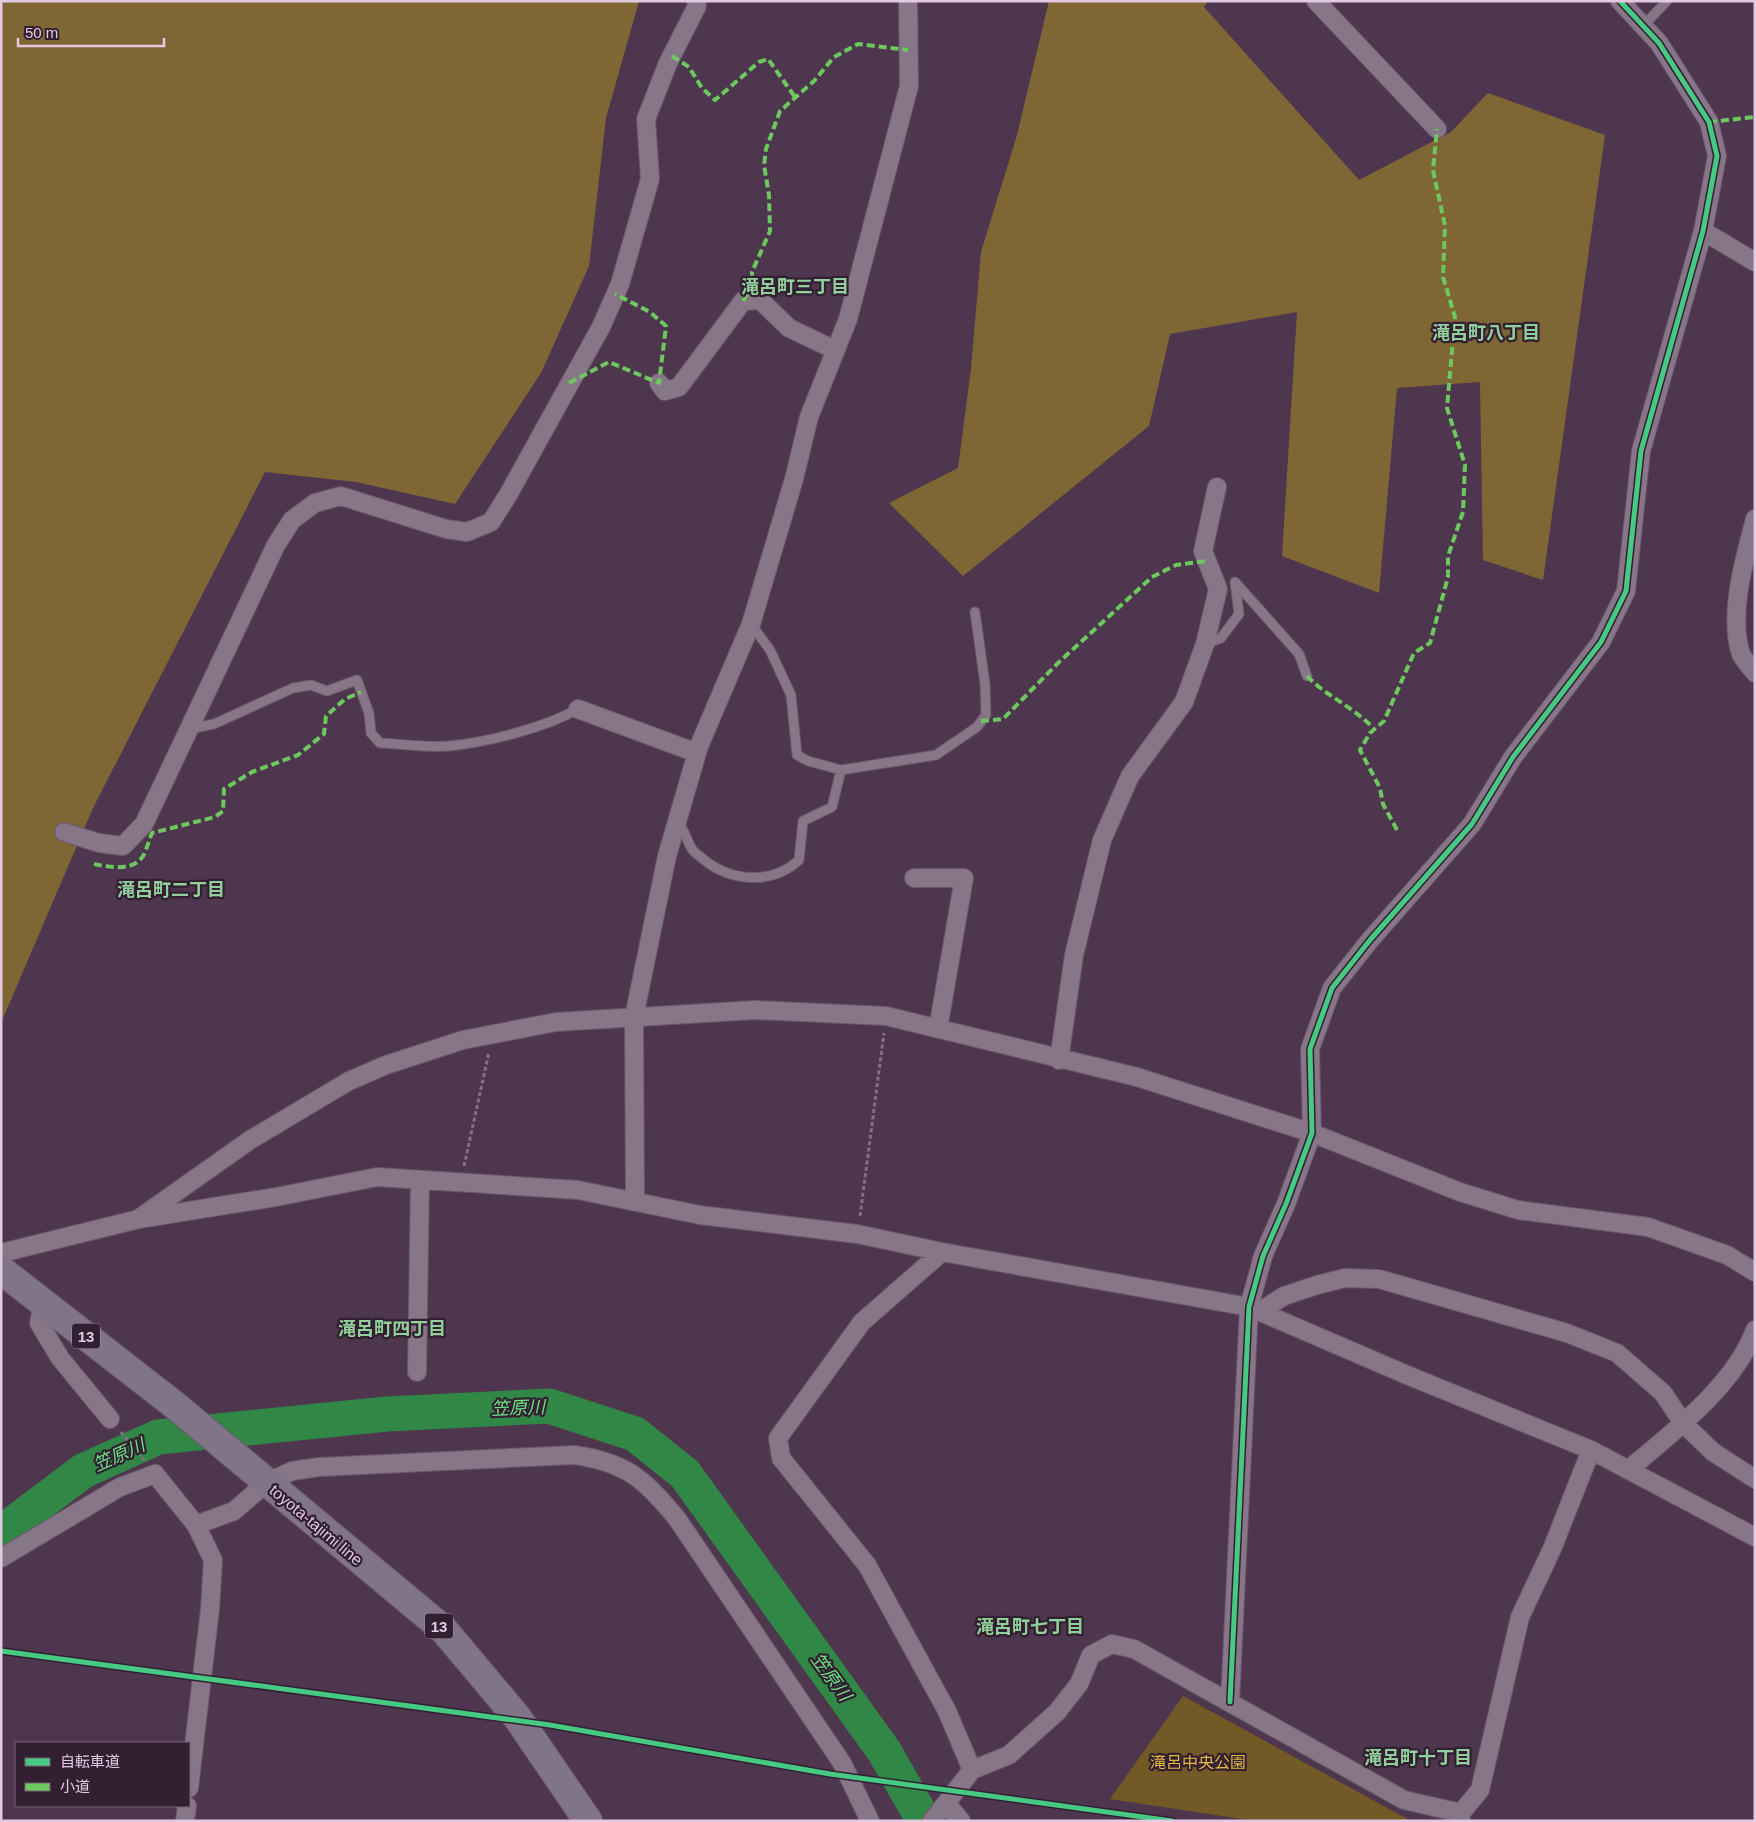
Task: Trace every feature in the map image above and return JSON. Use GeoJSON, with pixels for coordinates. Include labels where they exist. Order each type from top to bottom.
{"type":"FeatureCollection","features":[{"type":"Feature","properties":{"kind":"main road","name":"toyota-tajimi line"},"geometry":{"type":"LineString","coordinates":[[1,1270],[172,1403],[258,1477],[443,1629],[517,1717],[588,1821]]}},
{"type":"Feature","properties":{"kind":"street"},"geometry":{"type":"LineString","coordinates":[[64,832],[99,843],[123,846],[144,824],[276,544],[292,520],[315,503],[341,496],[446,529],[467,532],[491,522],[508,495],[600,327],[620,284],[650,179],[646,119],[668,63],[697,6],[696,1]]}},
{"type":"Feature","properties":{"kind":"street"},"geometry":{"type":"LineString","coordinates":[[635,1202],[634,1017],[667,856],[697,753],[751,624],[794,479],[809,417],[848,319],[909,86],[908,1]]}},
{"type":"Feature","properties":{"kind":"street"},"geometry":{"type":"LineString","coordinates":[[1316,1],[1437,129]]}},
{"type":"Feature","properties":{"kind":"street"},"geometry":{"type":"LineString","coordinates":[[1230,1702],[1254,1310],[1263,1256],[1286,1204],[1312,1133],[1310,1049],[1332,988],[1370,940],[1472,824],[1514,757],[1601,642],[1626,592],[1641,451],[1704,231],[1717,156],[1709,122],[1659,43],[1620,1]]}},
{"type":"Feature","properties":{"kind":"street"},"geometry":{"type":"LineString","coordinates":[[1704,231],[1755,262]]}},
{"type":"Feature","properties":{"kind":"street"},"geometry":{"type":"LineString","coordinates":[[659,383],[665,391],[679,387],[744,301],[760,300],[789,328],[835,350]]}},
{"type":"Feature","properties":{"kind":"street"},"geometry":{"type":"LineString","coordinates":[[1060,1060],[1074,955],[1102,840],[1130,776],[1184,702],[1205,644],[1218,590],[1203,551],[1217,487]]}},
{"type":"Feature","properties":{"kind":"street"},"geometry":{"type":"LineString","coordinates":[[1755,519],[1742,568],[1736,615],[1741,654],[1755,673]]}},
{"type":"Feature","properties":{"kind":"street"},"geometry":{"type":"LineString","coordinates":[[578,709],[697,753]]}},
{"type":"Feature","properties":{"kind":"street"},"geometry":{"type":"LineString","coordinates":[[914,878],[964,878],[938,1029]]}},
{"type":"Feature","properties":{"kind":"street"},"geometry":{"type":"LineString","coordinates":[[139,1218],[250,1140],[349,1081],[386,1064],[463,1040],[556,1022],[755,1010],[886,1016],[1060,1060],[1137,1077],[1312,1133],[1468,1195],[1518,1210],[1648,1227],[1727,1256],[1755,1272]]}},
{"type":"Feature","properties":{"kind":"street"},"geometry":{"type":"LineString","coordinates":[[1,1254],[139,1218],[276,1198],[377,1177],[578,1190],[700,1215],[857,1234],[942,1252],[1254,1310],[1406,1376],[1591,1450],[1755,1537]]}},
{"type":"Feature","properties":{"kind":"street"},"geometry":{"type":"LineString","coordinates":[[417,1372],[420,1180]]}},
{"type":"Feature","properties":{"kind":"street"},"geometry":{"type":"LineString","coordinates":[[942,1252],[862,1322],[778,1438],[781,1458],[867,1565],[947,1711],[972,1770]]}},
{"type":"Feature","properties":{"kind":"street"},"geometry":{"type":"LineString","coordinates":[[1254,1310],[1284,1296],[1345,1278],[1379,1279],[1399,1283],[1567,1333],[1617,1353],[1663,1393],[1683,1423],[1713,1452],[1755,1478]]}},
{"type":"Feature","properties":{"kind":"street"},"geometry":{"type":"LineString","coordinates":[[43,1302],[39,1323],[60,1358],[110,1419]]}},
{"type":"Feature","properties":{"kind":"street"},"geometry":{"type":"LineString","coordinates":[[1628,1470],[1703,1406],[1749,1346],[1755,1330]]}},
{"type":"Feature","properties":{"kind":"street"},"geometry":{"type":"LineString","coordinates":[[932,1821],[972,1770],[1009,1755],[1057,1712],[1080,1684],[1091,1655],[1112,1644],[1134,1649],[1404,1800],[1461,1817],[1480,1790],[1520,1617],[1552,1549],[1591,1450]]}},
{"type":"Feature","properties":{"kind":"street"},"geometry":{"type":"LineString","coordinates":[[196,1525],[234,1511],[258,1477],[319,1467],[574,1455],[599,1458],[618,1465],[657,1494],[678,1520],[842,1763],[870,1821]]}},
{"type":"Feature","properties":{"kind":"street"},"geometry":{"type":"LineString","coordinates":[[1,1558],[120,1487],[155,1474],[196,1525],[213,1560],[210,1610],[190,1780]]}},
{"type":"Feature","properties":{"kind":"street"},"geometry":{"type":"LineString","coordinates":[[946,1803],[961,1821]]}},
{"type":"Feature","properties":{"kind":"street"},"geometry":{"type":"LineString","coordinates":[[185,1821],[186,1807]]}},
{"type":"Feature","properties":{"kind":"lane"},"geometry":{"type":"LineString","coordinates":[[1643,26],[1667,1]]}},
{"type":"Feature","properties":{"kind":"lane"},"geometry":{"type":"LineString","coordinates":[[1205,644],[1221,638],[1239,614],[1235,582],[1299,654],[1307,676]]}},
{"type":"Feature","properties":{"kind":"lane"},"geometry":{"type":"LineString","coordinates":[[751,624],[770,650],[791,695],[797,755],[808,761],[841,770],[936,755],[977,727],[986,715],[985,684],[975,612]]}},
{"type":"Feature","properties":{"kind":"lane"},"geometry":{"type":"LineString","coordinates":[[189,729],[214,724],[292,688],[311,685],[327,691],[357,680],[369,713],[371,733],[380,743],[448,746],[468,743],[550,724],[578,709]]}},
{"type":"Feature","properties":{"kind":"lane"},"geometry":{"type":"LineString","coordinates":[[677,822],[686,832],[692,850],[709,864],[728,874],[756,879],[790,868],[799,860],[803,821],[832,807],[841,770]]}},
{"type":"Feature","properties":{"kind":"path"},"geometry":{"type":"LineString","coordinates":[[857,1234],[886,1016]]}},
{"type":"Feature","properties":{"kind":"path"},"geometry":{"type":"LineString","coordinates":[[460,1183],[493,1034]]}},
{"type":"Feature","properties":{"kind":"path"},"geometry":{"type":"LineString","coordinates":[[110,1419],[155,1474]]}},
{"type":"Feature","properties":{"kind":"green space","name":"滝呂中央公園"},"geometry":{"type":"Polygon","coordinates":[[[1183,1696],[1411,1821],[1255,1821],[1110,1799],[1183,1696]]]}},
{"type":"Feature","properties":{"kind":"shaded area"},"geometry":{"type":"Polygon","coordinates":[[[1,1],[639,1],[606,118],[589,266],[541,373],[455,504],[356,482],[265,472],[93,808],[1,1023],[1,1]]]}},
{"type":"Feature","properties":{"kind":"shaded area"},"geometry":{"type":"Polygon","coordinates":[[[1049,1],[1208,1],[1204,7],[1359,180],[1451,132],[1488,93],[1605,135],[1543,580],[1483,560],[1480,382],[1397,388],[1379,593],[1282,556],[1297,312],[1170,334],[1149,426],[963,576],[889,503],[958,468],[971,369],[981,252],[1017,135],[1049,1]]]}},
{"type":"Feature","properties":{"kind":"waterway","name":"笠原川"},"geometry":{"type":"LineString","coordinates":[[1,1533],[83,1471],[158,1437],[387,1414],[549,1406],[635,1434],[685,1474],[884,1751],[924,1821]]}},
{"type":"Feature","properties":{"kind":"marked path"},"geometry":{"type":"LineString","coordinates":[[743,301],[752,286],[752,272],[770,231],[769,195],[764,165],[766,149],[780,111],[814,81],[834,57],[858,44],[908,50]]}},
{"type":"Feature","properties":{"kind":"marked path"},"geometry":{"type":"LineString","coordinates":[[672,56],[689,67],[702,88],[715,100],[759,62],[768,59],[795,97]]}},
{"type":"Feature","properties":{"kind":"marked path"},"geometry":{"type":"LineString","coordinates":[[1709,122],[1755,117]]}},
{"type":"Feature","properties":{"kind":"marked path"},"geometry":{"type":"LineString","coordinates":[[1397,830],[1383,804],[1380,788],[1360,750],[1370,733],[1384,721],[1414,653],[1430,643],[1448,577],[1448,556],[1463,512],[1465,465],[1447,408],[1455,317],[1443,277],[1445,226],[1433,170],[1437,129]]}},
{"type":"Feature","properties":{"kind":"marked path"},"geometry":{"type":"LineString","coordinates":[[569,383],[609,362],[659,383],[666,326],[650,312],[615,294]]}},
{"type":"Feature","properties":{"kind":"marked path"},"geometry":{"type":"LineString","coordinates":[[981,721],[1003,719],[1059,662],[1152,577],[1176,565],[1207,561]]}},
{"type":"Feature","properties":{"kind":"marked path"},"geometry":{"type":"LineString","coordinates":[[1307,676],[1323,690],[1358,714],[1374,729]]}},
{"type":"Feature","properties":{"kind":"marked path"},"geometry":{"type":"LineString","coordinates":[[94,864],[120,867],[133,864],[143,856],[152,833],[215,817],[223,811],[224,789],[252,772],[298,755],[324,734],[326,716],[345,699],[361,692]]}},
{"type":"Feature","properties":{"kind":"cycle path"},"geometry":{"type":"LineString","coordinates":[[1230,1702],[1249,1307],[1263,1256],[1286,1204],[1312,1133],[1310,1049],[1332,988],[1370,940],[1472,824],[1513,757],[1601,642],[1626,591],[1641,451],[1703,231],[1717,156],[1709,122],[1659,43],[1620,1]]}},
{"type":"Feature","properties":{"kind":"cycle path"},"geometry":{"type":"LineString","coordinates":[[1,1651],[550,1725],[830,1774],[1172,1821]]}},
{"type":"Feature","properties":{"kind":"district","name":"滝呂町三丁目"},"geometry":{"type":"Point","coordinates":[795,287]}},
{"type":"Feature","properties":{"kind":"district","name":"滝呂町八丁目"},"geometry":{"type":"Point","coordinates":[1486,333]}},
{"type":"Feature","properties":{"kind":"district","name":"滝呂町二丁目"},"geometry":{"type":"Point","coordinates":[171,890]}},
{"type":"Feature","properties":{"kind":"district","name":"滝呂町四丁目"},"geometry":{"type":"Point","coordinates":[392,1329]}},
{"type":"Feature","properties":{"kind":"district","name":"滝呂町七丁目"},"geometry":{"type":"Point","coordinates":[1030,1627]}},
{"type":"Feature","properties":{"kind":"district","name":"滝呂町十丁目"},"geometry":{"type":"Point","coordinates":[1418,1758]}}]}
